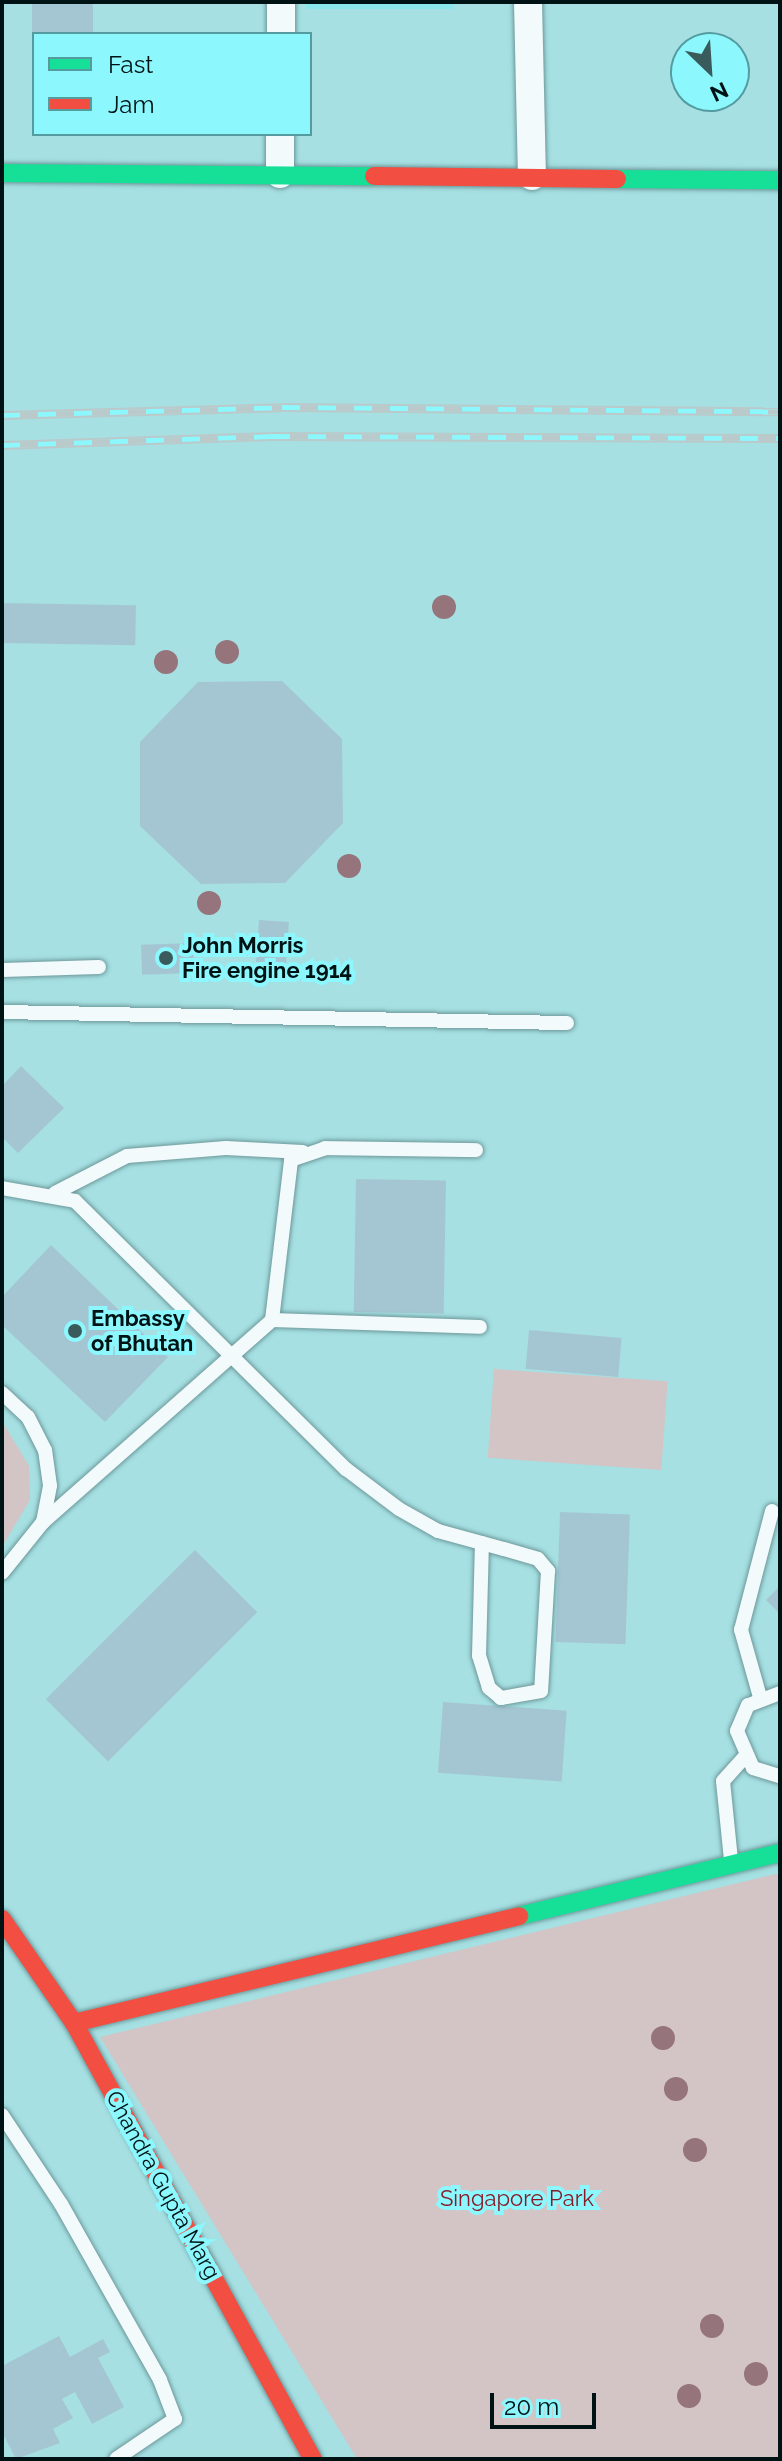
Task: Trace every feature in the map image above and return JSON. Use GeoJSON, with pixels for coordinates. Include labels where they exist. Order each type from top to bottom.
{"type":"FeatureCollection","features":[{"type":"Feature","properties":{"kind":"street"},"geometry":{"type":"LineString","coordinates":[[281,2],[281,32]]}},
{"type":"Feature","properties":{"kind":"street"},"geometry":{"type":"LineString","coordinates":[[528,2],[532,176]]}},
{"type":"Feature","properties":{"kind":"street"},"geometry":{"type":"LineString","coordinates":[[280,136],[280,174]]}},
{"type":"Feature","properties":{"kind":"street"},"geometry":{"type":"LineString","coordinates":[[2,173],[780,180]]}},
{"type":"Feature","properties":{"kind":"street"},"geometry":{"type":"LineString","coordinates":[[74,2023],[731,1860],[780,1853]]}},
{"type":"Feature","properties":{"kind":"street","name":"Chandra Gupta Marg"},"geometry":{"type":"LineString","coordinates":[[2,1919],[74,2023],[313,2459]]}},
{"type":"Feature","properties":{"kind":"lane"},"geometry":{"type":"LineString","coordinates":[[2,970],[99,967]]}},
{"type":"Feature","properties":{"kind":"lane"},"geometry":{"type":"LineString","coordinates":[[2,1012],[567,1023]]}},
{"type":"Feature","properties":{"kind":"lane"},"geometry":{"type":"LineString","coordinates":[[55,1193],[127,1156],[226,1148],[303,1152],[476,1150]]}},
{"type":"Feature","properties":{"kind":"lane"},"geometry":{"type":"LineString","coordinates":[[272,1320],[285,1174],[303,1152]]}},
{"type":"Feature","properties":{"kind":"lane"},"geometry":{"type":"LineString","coordinates":[[2,1188],[55,1193],[91,1214],[227,1355],[367,1486],[438,1531],[482,1543],[538,1559],[548,1571],[541,1691],[501,1698],[489,1688],[479,1656],[482,1543]]}},
{"type":"Feature","properties":{"kind":"lane"},"geometry":{"type":"LineString","coordinates":[[2,1573],[43,1522],[227,1355],[272,1320],[480,1327]]}},
{"type":"Feature","properties":{"kind":"lane"},"geometry":{"type":"LineString","coordinates":[[2,1393],[28,1417],[45,1450],[50,1486],[43,1522]]}},
{"type":"Feature","properties":{"kind":"lane"},"geometry":{"type":"LineString","coordinates":[[760,1697],[741,1630],[772,1511]]}},
{"type":"Feature","properties":{"kind":"lane"},"geometry":{"type":"LineString","coordinates":[[731,1860],[723,1781],[744,1758],[740,1717],[760,1697],[780,1693]]}},
{"type":"Feature","properties":{"kind":"lane"},"geometry":{"type":"LineString","coordinates":[[744,1758],[780,1776]]}},
{"type":"Feature","properties":{"kind":"lane"},"geometry":{"type":"LineString","coordinates":[[2,2115],[69,2218],[160,2380],[175,2419],[116,2459]]}},
{"type":"Feature","properties":{"kind":"shaded area"},"geometry":{"type":"Polygon","coordinates":[[[306,2],[453,2],[453,9],[306,9],[306,2]]]}},
{"type":"Feature","properties":{"kind":"green space"},"geometry":{"type":"Polygon","coordinates":[[[494,1369],[668,1381],[661,1470],[488,1458],[494,1369]]]}},
{"type":"Feature","properties":{"kind":"green space"},"geometry":{"type":"Polygon","coordinates":[[[2,1421],[29,1466],[30,1500],[2,1547],[2,1421]]]}},
{"type":"Feature","properties":{"kind":"green space","name":"Singapore Park"},"geometry":{"type":"Polygon","coordinates":[[[780,1873],[780,2459],[357,2459],[100,2037],[780,1873]]]}},
{"type":"Feature","properties":{"kind":"building"},"geometry":{"type":"Polygon","coordinates":[[[32,2],[93,2],[93,32],[32,32],[32,2]]]}},
{"type":"Feature","properties":{"kind":"building"},"geometry":{"type":"Polygon","coordinates":[[[2,603],[136,605],[135,645],[2,643],[2,603]]]}},
{"type":"Feature","properties":{"kind":"building"},"geometry":{"type":"Polygon","coordinates":[[[282,681],[342,739],[343,823],[285,883],[201,884],[140,826],[140,742],[198,682],[282,681]]]}},
{"type":"Feature","properties":{"kind":"building"},"geometry":{"type":"Polygon","coordinates":[[[259,920],[289,922],[286,967],[256,965],[259,920]]]}},
{"type":"Feature","properties":{"kind":"building"},"geometry":{"type":"Polygon","coordinates":[[[193,943],[194,973],[142,975],[141,945],[193,943]]]}},
{"type":"Feature","properties":{"kind":"building"},"geometry":{"type":"Polygon","coordinates":[[[21,1066],[64,1108],[18,1153],[2,1137],[2,1086],[21,1066]]]}},
{"type":"Feature","properties":{"kind":"building"},"geometry":{"type":"Polygon","coordinates":[[[356,1179],[446,1181],[444,1314],[354,1312],[356,1179]]]}},
{"type":"Feature","properties":{"kind":"building","name":"Embassy of Bhutan"},"geometry":{"type":"Polygon","coordinates":[[[51,1245],[168,1357],[105,1422],[2,1325],[2,1297],[51,1245]]]}},
{"type":"Feature","properties":{"kind":"building"},"geometry":{"type":"Polygon","coordinates":[[[529,1330],[622,1338],[618,1377],[526,1369],[529,1330]]]}},
{"type":"Feature","properties":{"kind":"building"},"geometry":{"type":"Polygon","coordinates":[[[560,1512],[630,1514],[625,1644],[555,1642],[560,1512]]]}},
{"type":"Feature","properties":{"kind":"building"},"geometry":{"type":"Polygon","coordinates":[[[195,1550],[257,1612],[108,1761],[46,1699],[195,1550]]]}},
{"type":"Feature","properties":{"kind":"building"},"geometry":{"type":"Polygon","coordinates":[[[780,1586],[780,1614],[766,1600],[780,1586]]]}},
{"type":"Feature","properties":{"kind":"building"},"geometry":{"type":"Polygon","coordinates":[[[443,1702],[567,1711],[562,1781],[438,1773],[443,1702]]]}},
{"type":"Feature","properties":{"kind":"building"},"geometry":{"type":"Polygon","coordinates":[[[59,2336],[70,2357],[103,2339],[110,2352],[98,2358],[124,2407],[92,2424],[75,2392],[62,2399],[73,2418],[53,2429],[60,2443],[16,2459],[2,2432],[2,2366],[59,2336]]]}},
{"type":"Feature","properties":{"kind":"railway"},"geometry":{"type":"LineString","coordinates":[[2,415],[282,407],[780,411]]}},
{"type":"Feature","properties":{"kind":"railway"},"geometry":{"type":"LineString","coordinates":[[2,445],[272,436],[780,438]]}},
{"type":"Feature","properties":{"kind":"traffic: fast"},"geometry":{"type":"LineString","coordinates":[[2,173],[374,176]]}},
{"type":"Feature","properties":{"kind":"traffic: fast"},"geometry":{"type":"LineString","coordinates":[[617,179],[780,180]]}},
{"type":"Feature","properties":{"kind":"traffic: fast"},"geometry":{"type":"LineString","coordinates":[[519,1916],[780,1853]]}},
{"type":"Feature","properties":{"kind":"traffic: jam"},"geometry":{"type":"LineString","coordinates":[[374,176],[617,179]]}},
{"type":"Feature","properties":{"kind":"traffic: jam"},"geometry":{"type":"LineString","coordinates":[[74,2023],[519,1916]]}},
{"type":"Feature","properties":{"kind":"traffic: jam"},"geometry":{"type":"LineString","coordinates":[[2,1919],[74,2023],[313,2459]]}},
{"type":"Feature","properties":{"kind":"place","name":"John Morris Fire engine 1914"},"geometry":{"type":"Point","coordinates":[166,958]}},
{"type":"Feature","properties":{"kind":"place","name":"Embassy of Bhutan"},"geometry":{"type":"Point","coordinates":[75,1331]}}]}
